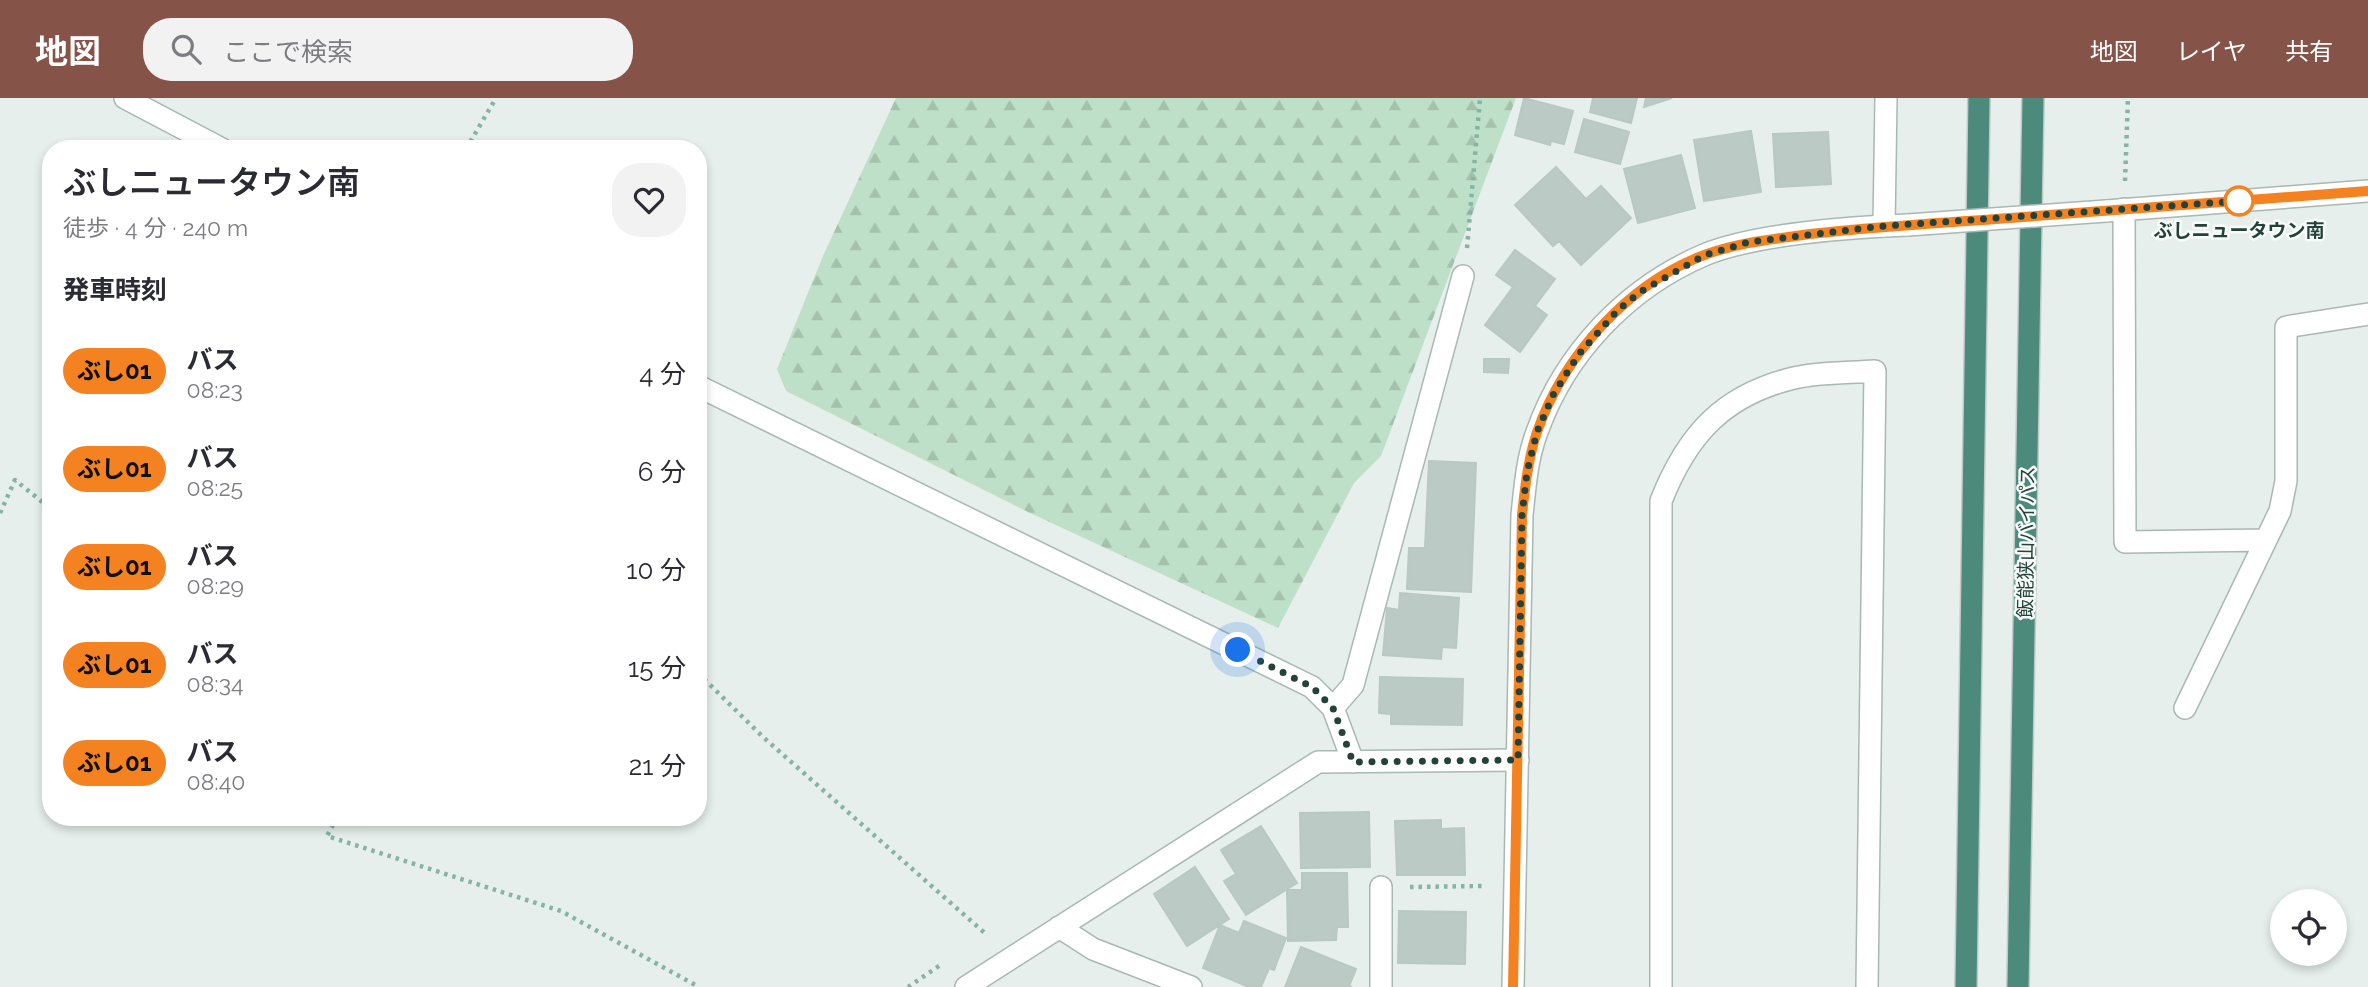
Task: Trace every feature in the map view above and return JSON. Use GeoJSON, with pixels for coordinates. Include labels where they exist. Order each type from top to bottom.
{"type":"FeatureCollection","features":[{"type":"Feature","properties":{"kind":"highway"},"geometry":{"type":"LineString","coordinates":[[1966,987],[1979,98]]}},
{"type":"Feature","properties":{"kind":"highway","name":"飯能狭山バイパス"},"geometry":{"type":"LineString","coordinates":[[2018,987],[2033,98]]}},
{"type":"Feature","properties":{"kind":"street"},"geometry":{"type":"LineString","coordinates":[[125,98],[205,140]]}},
{"type":"Feature","properties":{"kind":"street"},"geometry":{"type":"LineString","coordinates":[[1884,226],[1886,98]]}},
{"type":"Feature","properties":{"kind":"street"},"geometry":{"type":"LineString","coordinates":[[1513,987],[1522,515],[1527,472],[1537,432],[1553,395],[1579,354],[1618,310],[1640,292],[1705,255],[1749,242],[1884,226],[2368,191]]}},
{"type":"Feature","properties":{"kind":"street"},"geometry":{"type":"LineString","coordinates":[[2115,210],[2125,542],[2266,540]]}},
{"type":"Feature","properties":{"kind":"street"},"geometry":{"type":"LineString","coordinates":[[1333,708],[1353,685],[1417,441],[1446,351],[1463,276]]}},
{"type":"Feature","properties":{"kind":"street"},"geometry":{"type":"LineString","coordinates":[[2185,708],[2280,511],[2286,481],[2286,327],[2368,314]]}},
{"type":"Feature","properties":{"kind":"street"},"geometry":{"type":"LineString","coordinates":[[1661,987],[1661,500],[1677,461],[1697,435],[1724,409],[1753,392],[1795,378],[1875,370],[1867,987]]}},
{"type":"Feature","properties":{"kind":"street"},"geometry":{"type":"LineString","coordinates":[[707,390],[1312,687],[1333,708],[1353,762]]}},
{"type":"Feature","properties":{"kind":"street"},"geometry":{"type":"LineString","coordinates":[[966,987],[1318,762],[1518,760]]}},
{"type":"Feature","properties":{"kind":"street"},"geometry":{"type":"LineString","coordinates":[[1381,887],[1381,987]]}},
{"type":"Feature","properties":{"kind":"street"},"geometry":{"type":"LineString","coordinates":[[1059,927],[1093,949],[1191,987]]}},
{"type":"Feature","properties":{"kind":"path"},"geometry":{"type":"LineString","coordinates":[[471,140],[496,98]]}},
{"type":"Feature","properties":{"kind":"path"},"geometry":{"type":"LineString","coordinates":[[1463,276],[1471,221],[1480,98]]}},
{"type":"Feature","properties":{"kind":"path"},"geometry":{"type":"LineString","coordinates":[[2115,210],[2129,98]]}},
{"type":"Feature","properties":{"kind":"path"},"geometry":{"type":"LineString","coordinates":[[0,513],[15,480],[42,502]]}},
{"type":"Feature","properties":{"kind":"path"},"geometry":{"type":"LineString","coordinates":[[707,682],[763,737],[987,935]]}},
{"type":"Feature","properties":{"kind":"path"},"geometry":{"type":"LineString","coordinates":[[332,826],[327,836],[561,911],[699,987]]}},
{"type":"Feature","properties":{"kind":"path"},"geometry":{"type":"LineString","coordinates":[[1381,887],[1482,886]]}},
{"type":"Feature","properties":{"kind":"green space"},"geometry":{"type":"Polygon","coordinates":[[[896,98],[1516,98],[1381,456],[1354,483],[1278,628],[1030,513],[786,391],[777,369],[823,256],[896,98]]]}},
{"type":"Feature","properties":{"kind":"building"},"geometry":{"type":"Polygon","coordinates":[[[1524,98],[1573,111],[1564,144],[1551,141],[1550,145],[1515,135],[1524,98]]]}},
{"type":"Feature","properties":{"kind":"building"},"geometry":{"type":"Polygon","coordinates":[[[1593,98],[1637,98],[1631,123],[1590,112],[1593,98]]]}},
{"type":"Feature","properties":{"kind":"building"},"geometry":{"type":"Polygon","coordinates":[[[1646,98],[1672,98],[1644,107],[1646,98]]]}},
{"type":"Feature","properties":{"kind":"building"},"geometry":{"type":"Polygon","coordinates":[[[1584,119],[1629,132],[1620,164],[1575,152],[1584,119]]]}},
{"type":"Feature","properties":{"kind":"building"},"geometry":{"type":"Polygon","coordinates":[[[1751,131],[1761,192],[1704,201],[1694,140],[1751,131]]]}},
{"type":"Feature","properties":{"kind":"building"},"geometry":{"type":"Polygon","coordinates":[[[1828,132],[1831,184],[1776,187],[1773,134],[1828,132]]]}},
{"type":"Feature","properties":{"kind":"building"},"geometry":{"type":"Polygon","coordinates":[[[1681,155],[1695,208],[1638,223],[1624,169],[1681,155]]]}},
{"type":"Feature","properties":{"kind":"building"},"geometry":{"type":"Polygon","coordinates":[[[1556,167],[1586,199],[1601,186],[1631,218],[1581,265],[1559,241],[1553,246],[1515,205],[1556,167]]]}},
{"type":"Feature","properties":{"kind":"building"},"geometry":{"type":"Polygon","coordinates":[[[1515,250],[1555,279],[1535,306],[1547,315],[1520,352],[1485,325],[1513,287],[1496,275],[1515,250]]]}},
{"type":"Feature","properties":{"kind":"building"},"geometry":{"type":"Polygon","coordinates":[[[1484,359],[1509,359],[1508,373],[1484,372],[1484,359]]]}},
{"type":"Feature","properties":{"kind":"building"},"geometry":{"type":"Polygon","coordinates":[[[1429,461],[1476,463],[1471,592],[1407,589],[1409,548],[1425,548],[1429,461]]]}},
{"type":"Feature","properties":{"kind":"building"},"geometry":{"type":"Polygon","coordinates":[[[1400,593],[1459,598],[1456,648],[1442,647],[1441,659],[1383,655],[1387,608],[1399,610],[1400,593]]]}},
{"type":"Feature","properties":{"kind":"building"},"geometry":{"type":"Polygon","coordinates":[[[1380,677],[1463,679],[1462,725],[1391,724],[1391,714],[1379,713],[1380,677]]]}},
{"type":"Feature","properties":{"kind":"building"},"geometry":{"type":"Polygon","coordinates":[[[1369,812],[1370,867],[1301,868],[1300,813],[1369,812]]]}},
{"type":"Feature","properties":{"kind":"building"},"geometry":{"type":"Polygon","coordinates":[[[1441,820],[1441,829],[1464,828],[1465,875],[1397,875],[1395,821],[1441,820]]]}},
{"type":"Feature","properties":{"kind":"building"},"geometry":{"type":"Polygon","coordinates":[[[1261,826],[1297,883],[1246,915],[1224,881],[1236,874],[1221,850],[1261,826]]]}},
{"type":"Feature","properties":{"kind":"building"},"geometry":{"type":"Polygon","coordinates":[[[1195,867],[1229,919],[1187,946],[1154,894],[1195,867]]]}},
{"type":"Feature","properties":{"kind":"building"},"geometry":{"type":"Polygon","coordinates":[[[1302,873],[1347,873],[1348,927],[1337,927],[1336,940],[1288,941],[1287,890],[1302,890],[1302,873]]]}},
{"type":"Feature","properties":{"kind":"building"},"geometry":{"type":"Polygon","coordinates":[[[1399,911],[1466,912],[1465,964],[1398,963],[1399,911]]]}},
{"type":"Feature","properties":{"kind":"building"},"geometry":{"type":"Polygon","coordinates":[[[1244,921],[1286,938],[1274,970],[1269,968],[1261,987],[1249,987],[1203,968],[1220,925],[1239,933],[1244,921]]]}},
{"type":"Feature","properties":{"kind":"building"},"geometry":{"type":"Polygon","coordinates":[[[1301,947],[1356,969],[1349,986],[1352,987],[1285,987],[1301,947]]]}},
{"type":"Feature","properties":{"kind":"bus line","name":"ぶし01"},"geometry":{"type":"LineString","coordinates":[[1513,987],[1522,515],[1527,472],[1537,432],[1553,395],[1579,354],[1618,310],[1670,273],[1705,255],[1749,242],[1884,226],[2368,191]]}},
{"type":"Feature","properties":{"kind":"place","name":"ぶしニュータウン南"},"geometry":{"type":"Point","coordinates":[2239,201]}},
{"type":"Feature","properties":{"kind":"route"},"geometry":{"type":"LineString","coordinates":[[1238,650],[1312,687],[1333,708],[1353,762],[1518,760],[1522,515],[1527,472],[1537,432],[1553,395],[1579,354],[1600,328],[1640,292],[1705,255],[1749,242],[1884,226],[2239,201]]}}]}
